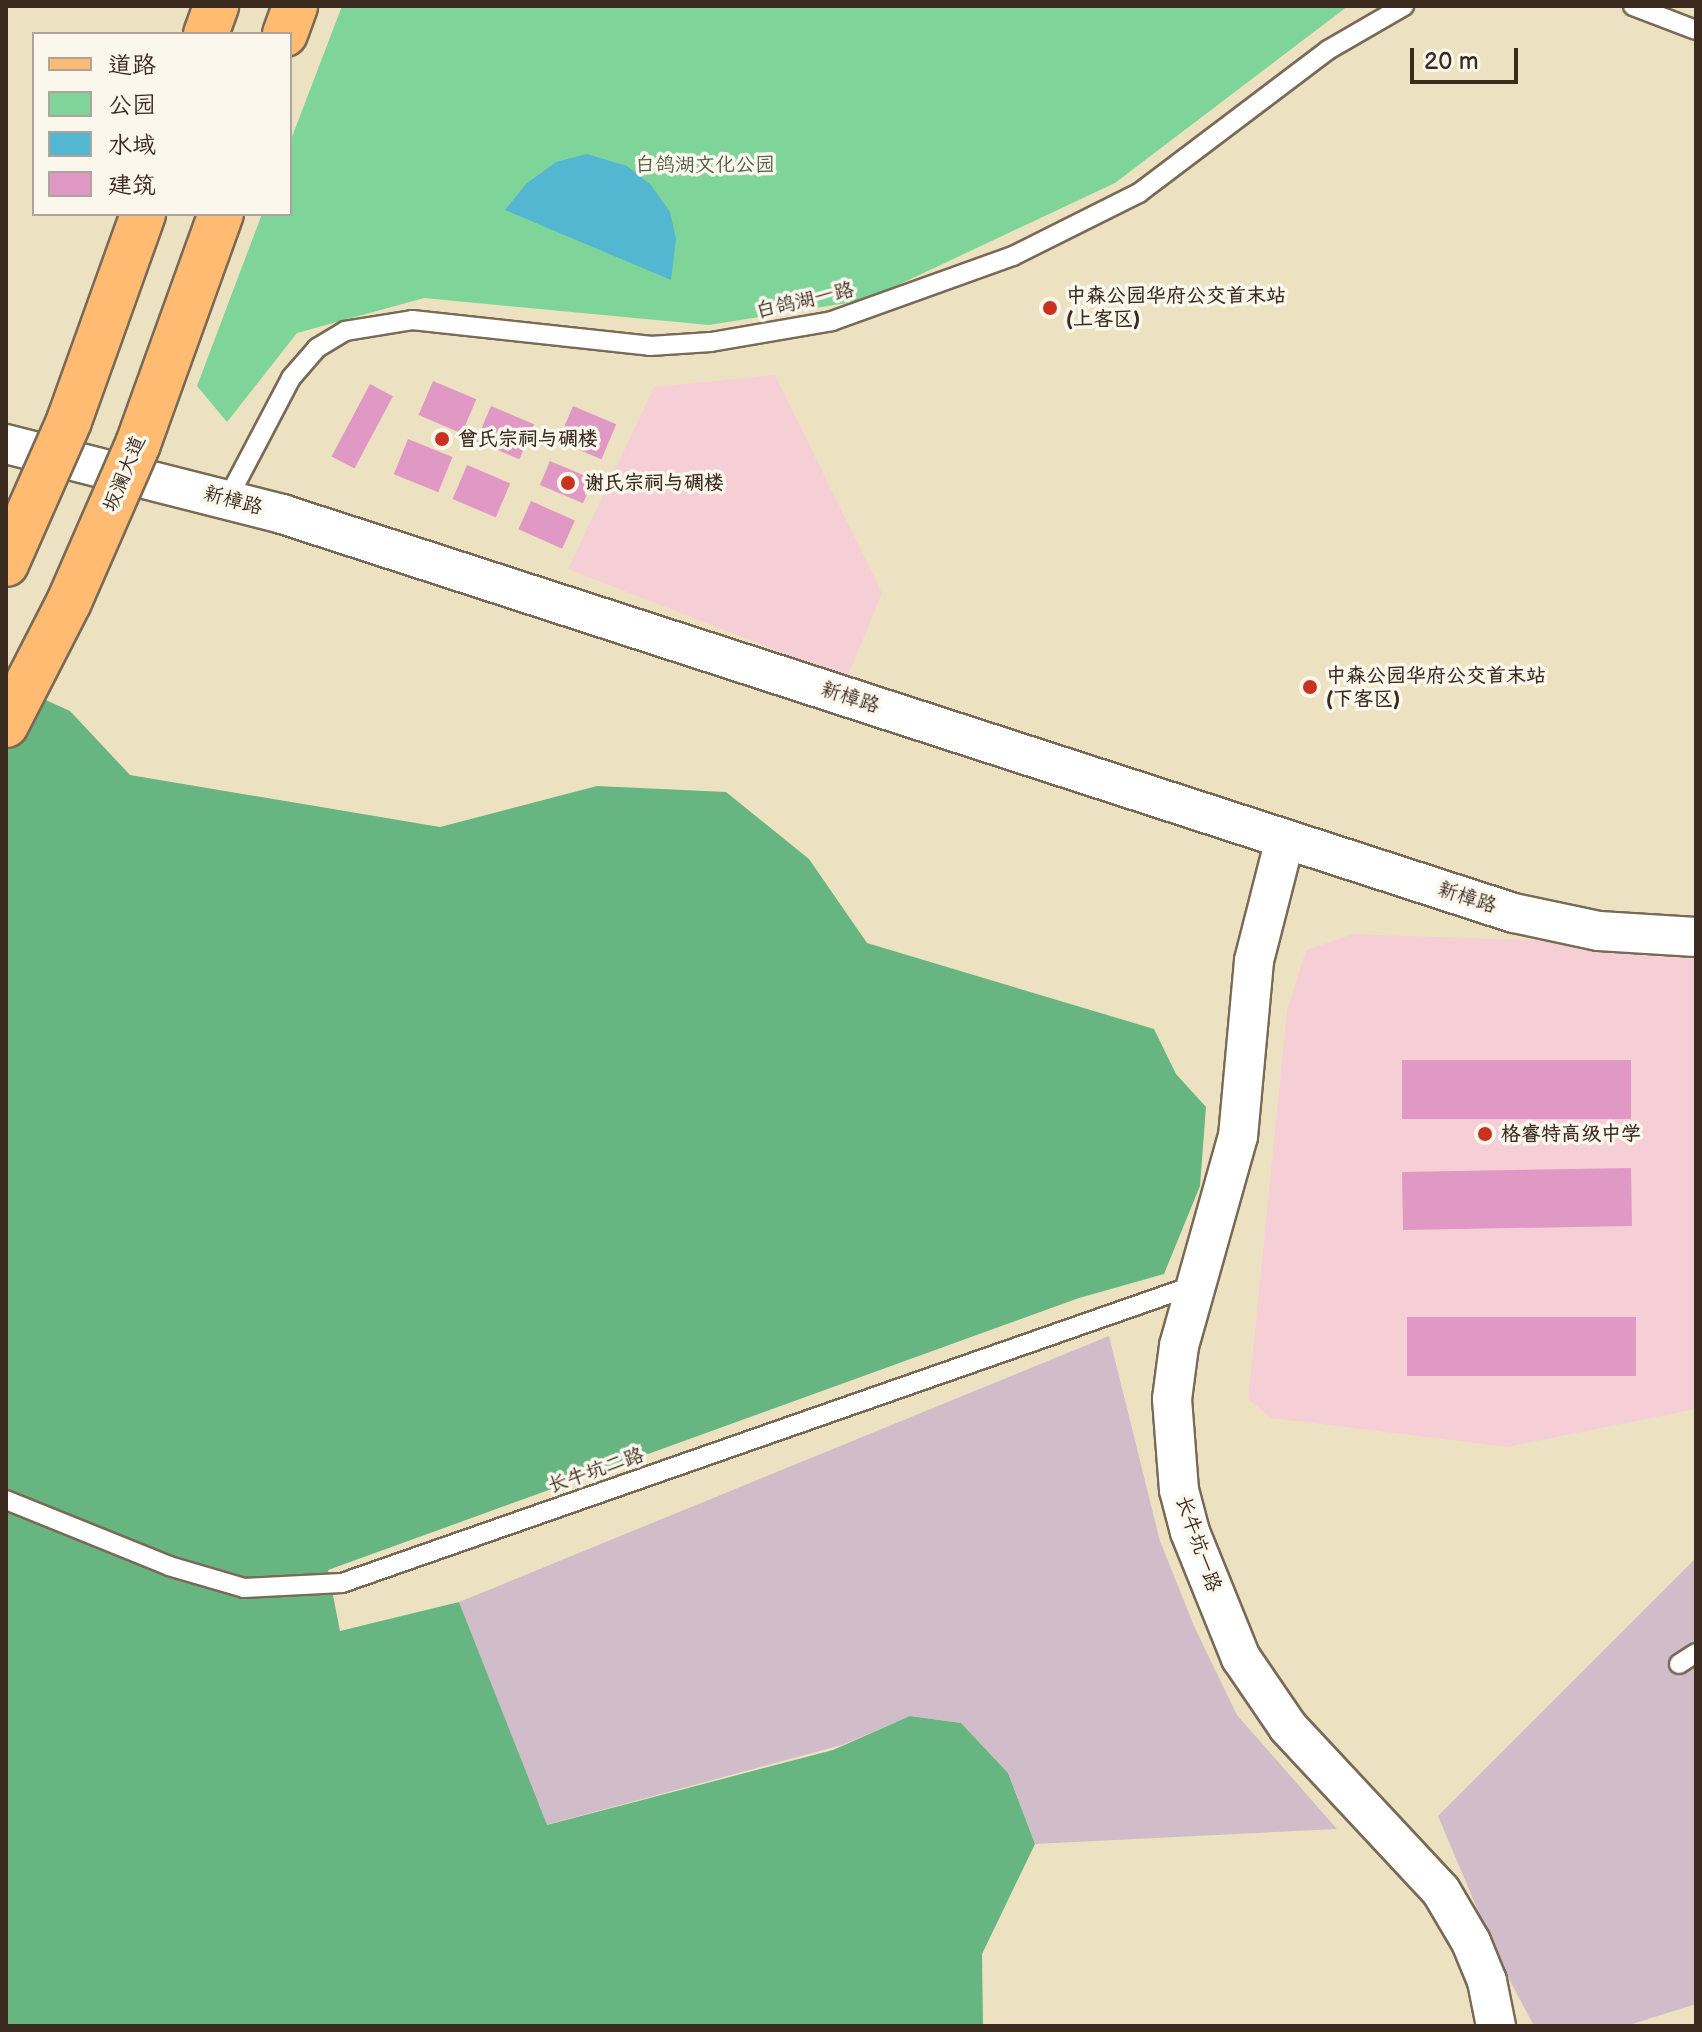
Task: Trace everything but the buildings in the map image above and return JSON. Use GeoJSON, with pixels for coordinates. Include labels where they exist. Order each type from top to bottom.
{"type":"FeatureCollection","features":[{"type":"Feature","properties":{"kind":"main road"},"geometry":{"type":"LineString","coordinates":[[207,32],[216,6]]}},
{"type":"Feature","properties":{"kind":"main road"},"geometry":{"type":"LineString","coordinates":[[286,32],[295,6]]}},
{"type":"Feature","properties":{"kind":"main road"},"geometry":{"type":"LineString","coordinates":[[6,564],[69,421],[142,216]]}},
{"type":"Feature","properties":{"kind":"main road","name":"坂澜大道"},"geometry":{"type":"LineString","coordinates":[[6,725],[69,602],[138,444],[220,216]]}},
{"type":"Feature","properties":{"kind":"street","name":"新樟路"},"geometry":{"type":"LineString","coordinates":[[6,444],[227,500],[1514,913],[1599,931],[1696,937]]}},
{"type":"Feature","properties":{"kind":"street","name":"长牛坑一路"},"geometry":{"type":"LineString","coordinates":[[1285,839],[1254,961],[1238,1136],[1179,1346],[1172,1443],[1190,1532],[1241,1658],[1288,1727],[1441,1891],[1471,1942],[1489,2020]]}},
{"type":"Feature","properties":{"kind":"lane","name":"白鸽湖一路"},"geometry":{"type":"LineString","coordinates":[[227,500],[291,378],[317,348],[345,331],[412,320],[650,346],[711,342],[832,321],[1013,256],[1139,193],[1328,50],[1404,6]]}},
{"type":"Feature","properties":{"kind":"lane"},"geometry":{"type":"LineString","coordinates":[[1633,6],[1696,30]]}},
{"type":"Feature","properties":{"kind":"lane","name":"长牛坑二路"},"geometry":{"type":"LineString","coordinates":[[6,1500],[169,1566],[244,1588],[342,1583],[1197,1284]]}},
{"type":"Feature","properties":{"kind":"lane"},"geometry":{"type":"LineString","coordinates":[[1679,1664],[1696,1653]]}},
{"type":"Feature","properties":{"kind":"shaded area"},"geometry":{"type":"Polygon","coordinates":[[[775,375],[882,593],[847,678],[568,569],[654,387],[775,375]]]}},
{"type":"Feature","properties":{"kind":"shaded area","name":"格睿特高级中学"},"geometry":{"type":"Polygon","coordinates":[[[1353,934],[1696,946],[1696,1409],[1507,1447],[1271,1418],[1248,1399],[1287,1010],[1306,950],[1353,934]]]}},
{"type":"Feature","properties":{"kind":"shaded area"},"geometry":{"type":"Polygon","coordinates":[[[1109,1336],[1160,1541],[1194,1626],[1237,1715],[1337,1829],[1035,1844],[1008,1773],[961,1723],[911,1716],[842,1745],[546,1825],[459,1602],[1109,1336]]]}},
{"type":"Feature","properties":{"kind":"shaded area"},"geometry":{"type":"Polygon","coordinates":[[[1696,1558],[1696,2004],[1626,2026],[1534,2026],[1498,1958],[1438,1816],[1696,1558]]]}},
{"type":"Feature","properties":{"kind":"green space","name":"白鸽湖文化公园"},"geometry":{"type":"Polygon","coordinates":[[[342,6],[1348,6],[1115,183],[866,300],[709,325],[424,298],[297,333],[227,422],[197,386],[261,216],[292,216],[292,137],[342,6]]]}},
{"type":"Feature","properties":{"kind":"green space"},"geometry":{"type":"Polygon","coordinates":[[[6,682],[70,711],[130,775],[440,827],[597,786],[726,792],[809,859],[867,943],[1154,1029],[1176,1074],[1206,1107],[1200,1186],[1164,1274],[1079,1298],[328,1570],[340,1631],[459,1602],[547,1825],[833,1750],[910,1716],[961,1723],[1008,1773],[1035,1844],[982,1954],[983,2026],[6,2026],[6,682]]]}},
{"type":"Feature","properties":{"kind":"water"},"geometry":{"type":"Polygon","coordinates":[[[587,154],[627,166],[651,185],[670,212],[676,239],[671,280],[505,210],[526,184],[556,162],[587,154]]]}},
{"type":"Feature","properties":{"kind":"place","name":"中森公园华府公交首末站 (上客区)"},"geometry":{"type":"Point","coordinates":[1050,308]}},
{"type":"Feature","properties":{"kind":"place","name":"曾氏宗祠与碉楼"},"geometry":{"type":"Point","coordinates":[442,439]}},
{"type":"Feature","properties":{"kind":"place","name":"谢氏宗祠与碉楼"},"geometry":{"type":"Point","coordinates":[568,483]}},
{"type":"Feature","properties":{"kind":"place","name":"中森公园华府公交首末站 (下客区)"},"geometry":{"type":"Point","coordinates":[1310,687]}},
{"type":"Feature","properties":{"kind":"place","name":"格睿特高级中学"},"geometry":{"type":"Point","coordinates":[1485,1134]}}]}
